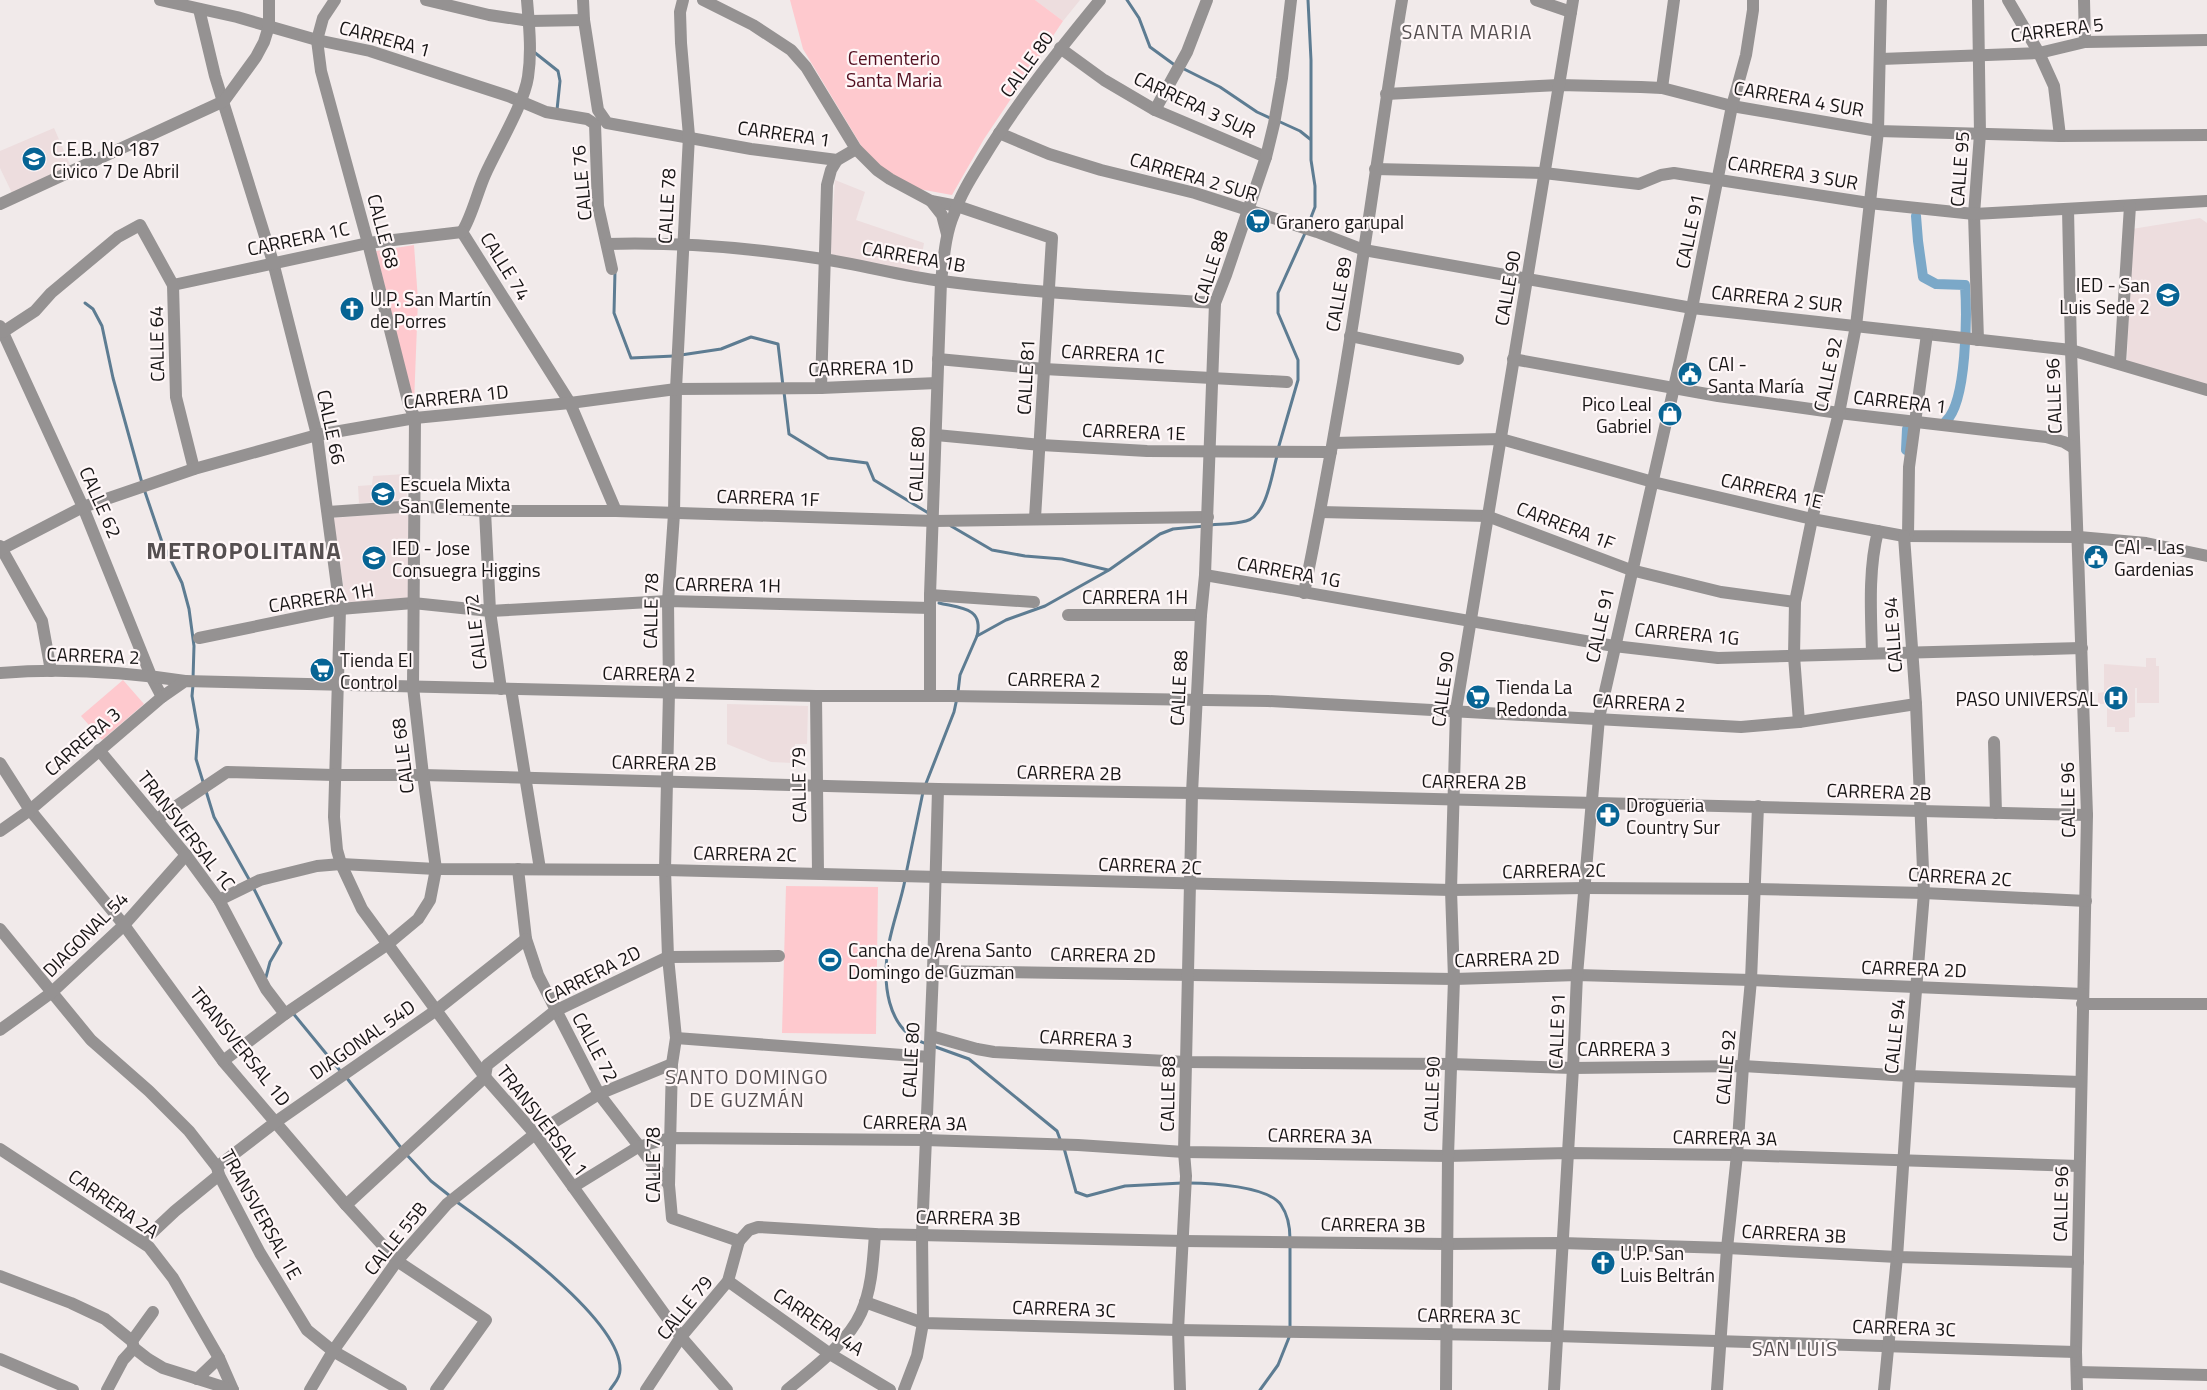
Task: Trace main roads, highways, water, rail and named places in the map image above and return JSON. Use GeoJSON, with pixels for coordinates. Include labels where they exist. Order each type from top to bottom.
{"type":"FeatureCollection","features":[{"type":"Feature","properties":{"kind":"waterway"},"geometry":{"type":"LineString","coordinates":[[1127,0],[1139,18],[1150,47],[1176,66]]}},
{"type":"Feature","properties":{"kind":"waterway"},"geometry":{"type":"LineString","coordinates":[[1308,0],[1311,60],[1311,160],[1315,186],[1315,207],[1308,225]]}},
{"type":"Feature","properties":{"kind":"waterway"},"geometry":{"type":"LineString","coordinates":[[534,52],[558,71],[560,81],[557,110]]}},
{"type":"Feature","properties":{"kind":"waterway"},"geometry":{"type":"LineString","coordinates":[[1182,68],[1220,87],[1257,112],[1272,119]]}},
{"type":"Feature","properties":{"kind":"waterway"},"geometry":{"type":"LineString","coordinates":[[1278,121],[1300,131],[1310,139]]}},
{"type":"Feature","properties":{"kind":"waterway"},"geometry":{"type":"LineString","coordinates":[[1916,216],[1923,277],[1936,284],[1965,285],[1966,316],[1962,377],[1953,411],[1946,421]]}},
{"type":"Feature","properties":{"kind":"waterway"},"geometry":{"type":"LineString","coordinates":[[1278,449],[1298,380],[1298,360],[1278,313],[1278,293],[1306,231]]}},
{"type":"Feature","properties":{"kind":"waterway"},"geometry":{"type":"LineString","coordinates":[[615,271],[614,313],[631,358],[674,356]]}},
{"type":"Feature","properties":{"kind":"waterway"},"geometry":{"type":"LineString","coordinates":[[85,303],[93,309],[102,326],[113,378],[142,483]]}},
{"type":"Feature","properties":{"kind":"waterway"},"geometry":{"type":"LineString","coordinates":[[681,355],[721,349],[751,337],[778,344],[783,386]]}},
{"type":"Feature","properties":{"kind":"waterway"},"geometry":{"type":"LineString","coordinates":[[784,392],[789,434],[828,458],[867,463],[874,480],[930,514]]}},
{"type":"Feature","properties":{"kind":"waterway"},"geometry":{"type":"LineString","coordinates":[[1906,450],[1907,429]]}},
{"type":"Feature","properties":{"kind":"waterway"},"geometry":{"type":"LineString","coordinates":[[1211,525],[1246,521],[1259,511],[1268,493],[1277,456]]}},
{"type":"Feature","properties":{"kind":"waterway"},"geometry":{"type":"LineString","coordinates":[[144,489],[162,542],[182,583],[189,609],[194,646],[193,679]]}},
{"type":"Feature","properties":{"kind":"waterway"},"geometry":{"type":"LineString","coordinates":[[951,526],[992,550],[1025,556],[1062,559],[1108,570]]}},
{"type":"Feature","properties":{"kind":"waterway"},"geometry":{"type":"LineString","coordinates":[[958,692],[960,675],[977,636],[1006,620],[1045,606],[1109,570],[1160,534],[1173,529],[1205,526]]}},
{"type":"Feature","properties":{"kind":"waterway"},"geometry":{"type":"LineString","coordinates":[[939,603],[969,610],[974,614],[978,626],[977,636]]}},
{"type":"Feature","properties":{"kind":"waterway"},"geometry":{"type":"LineString","coordinates":[[193,685],[192,696],[198,730],[196,759],[204,785]]}},
{"type":"Feature","properties":{"kind":"waterway"},"geometry":{"type":"LineString","coordinates":[[925,786],[954,712],[957,698]]}},
{"type":"Feature","properties":{"kind":"waterway"},"geometry":{"type":"LineString","coordinates":[[206,791],[214,817],[250,881]]}},
{"type":"Feature","properties":{"kind":"waterway"},"geometry":{"type":"LineString","coordinates":[[906,874],[923,792]]}},
{"type":"Feature","properties":{"kind":"waterway"},"geometry":{"type":"LineString","coordinates":[[905,880],[889,943],[886,973],[887,988],[895,1016],[902,1028],[913,1037],[927,1044]]}},
{"type":"Feature","properties":{"kind":"waterway"},"geometry":{"type":"LineString","coordinates":[[253,887],[281,943],[270,962],[266,977]]}},
{"type":"Feature","properties":{"kind":"waterway"},"geometry":{"type":"LineString","coordinates":[[292,1012],[342,1073]]}},
{"type":"Feature","properties":{"kind":"waterway"},"geometry":{"type":"LineString","coordinates":[[933,1046],[969,1059],[1057,1131],[1061,1142]]}},
{"type":"Feature","properties":{"kind":"waterway"},"geometry":{"type":"LineString","coordinates":[[346,1077],[402,1149]]}},
{"type":"Feature","properties":{"kind":"waterway"},"geometry":{"type":"LineString","coordinates":[[1064,1148],[1076,1192],[1087,1196],[1125,1186],[1182,1183]]}},
{"type":"Feature","properties":{"kind":"waterway"},"geometry":{"type":"LineString","coordinates":[[406,1154],[431,1181],[450,1196]]}},
{"type":"Feature","properties":{"kind":"waterway"},"geometry":{"type":"LineString","coordinates":[[1188,1183],[1238,1187],[1252,1190],[1274,1199],[1281,1205],[1285,1213],[1290,1239]]}},
{"type":"Feature","properties":{"kind":"waterway"},"geometry":{"type":"LineString","coordinates":[[457,1202],[554,1277],[601,1326],[615,1349],[620,1370],[618,1378],[610,1390]]}},
{"type":"Feature","properties":{"kind":"waterway"},"geometry":{"type":"LineString","coordinates":[[1290,1245],[1290,1329]]}},
{"type":"Feature","properties":{"kind":"waterway"},"geometry":{"type":"LineString","coordinates":[[1260,1390],[1278,1365],[1290,1335]]}},
{"type":"Feature","properties":{"kind":"place","name":"C.E.B. No 187 Civico 7 De Abril"},"geometry":{"type":"Point","coordinates":[34,159]}},
{"type":"Feature","properties":{"kind":"place","name":"Granero garupal"},"geometry":{"type":"Point","coordinates":[1258,221]}},
{"type":"Feature","properties":{"kind":"place","name":"IED - San Luis Sede 2"},"geometry":{"type":"Point","coordinates":[2168,295]}},
{"type":"Feature","properties":{"kind":"place","name":"U.P. San Martín de Porres"},"geometry":{"type":"Point","coordinates":[352,309]}},
{"type":"Feature","properties":{"kind":"place","name":"CAI - Santa María"},"geometry":{"type":"Point","coordinates":[1690,374]}},
{"type":"Feature","properties":{"kind":"place","name":"Pico Leal Gabriel"},"geometry":{"type":"Point","coordinates":[1670,414]}},
{"type":"Feature","properties":{"kind":"place","name":"Escuela Mixta San Clemente"},"geometry":{"type":"Point","coordinates":[383,494]}},
{"type":"Feature","properties":{"kind":"place","name":"CAI - Las Gardenias"},"geometry":{"type":"Point","coordinates":[2096,557]}},
{"type":"Feature","properties":{"kind":"place","name":"IED - Jose Consuegra Higgins"},"geometry":{"type":"Point","coordinates":[374,558]}},
{"type":"Feature","properties":{"kind":"place","name":"Tienda El Control"},"geometry":{"type":"Point","coordinates":[322,670]}},
{"type":"Feature","properties":{"kind":"place","name":"Tienda La Redonda"},"geometry":{"type":"Point","coordinates":[1478,697]}},
{"type":"Feature","properties":{"kind":"place","name":"PASO UNIVERSAL"},"geometry":{"type":"Point","coordinates":[2116,698]}},
{"type":"Feature","properties":{"kind":"place","name":"Drogueria Country Sur"},"geometry":{"type":"Point","coordinates":[1608,815]}},
{"type":"Feature","properties":{"kind":"place","name":"Cancha de Arena Santo Domingo de Guzman"},"geometry":{"type":"Point","coordinates":[830,960]}},
{"type":"Feature","properties":{"kind":"place","name":"U.P. San Luis Beltrán"},"geometry":{"type":"Point","coordinates":[1603,1263]}},
{"type":"Feature","properties":{"kind":"district","name":"SANTA MARIA"},"geometry":{"type":"Point","coordinates":[1467,31]}},
{"type":"Feature","properties":{"kind":"district","name":"METROPOLITANA"},"geometry":{"type":"Point","coordinates":[244,550]}},
{"type":"Feature","properties":{"kind":"district","name":"SANTO DOMINGO DE GUZMÁN"},"geometry":{"type":"Point","coordinates":[747,1088]}},
{"type":"Feature","properties":{"kind":"district","name":"SAN LUIS"},"geometry":{"type":"Point","coordinates":[1795,1348]}},
{"type":"Feature","properties":{"kind":"park label","name":"Cementerio Santa Maria"},"geometry":{"type":"Point","coordinates":[894,68]}}]}
